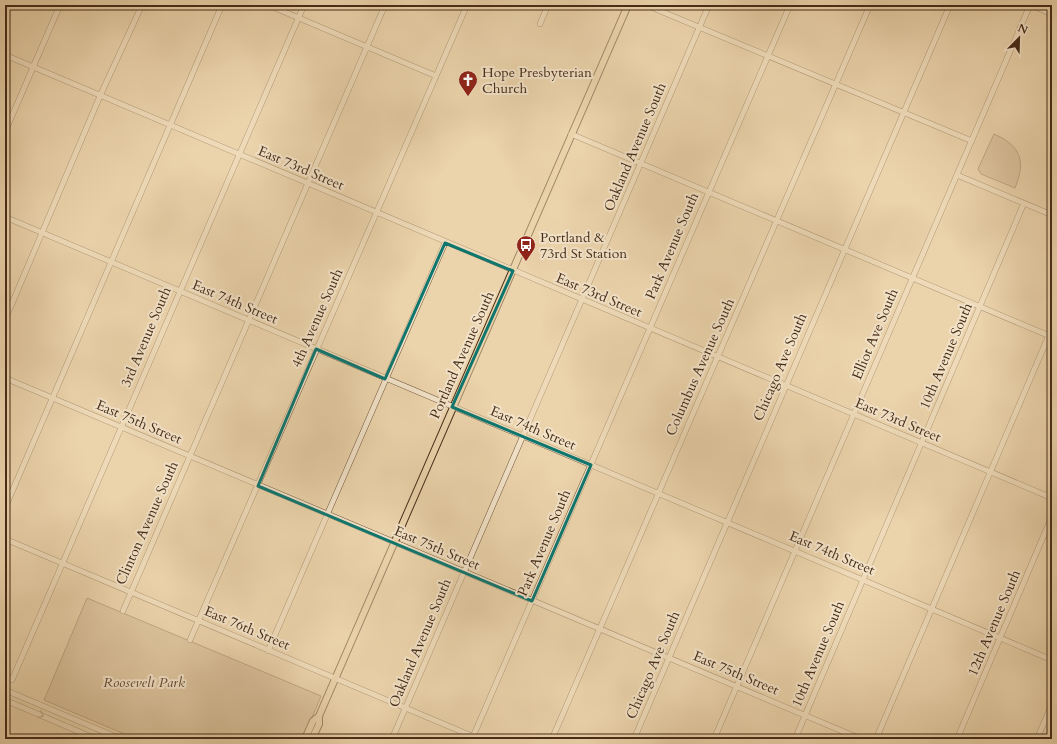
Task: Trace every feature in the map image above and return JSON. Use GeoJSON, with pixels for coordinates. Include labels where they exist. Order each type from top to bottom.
{"type":"FeatureCollection","features":[{"type":"Feature","properties":{"kind":"main road","name":"Portland Avenue South"},"geometry":{"type":"LineString","coordinates":[[305,739],[313,722],[319,716],[336,680],[452,407],[513,271],[628,5]]}},
{"type":"Feature","properties":{"kind":"main road","name":"Portland Avenue South"},"geometry":{"type":"LineString","coordinates":[[312,739],[319,724],[319,716]]}},
{"type":"Feature","properties":{"kind":"street"},"geometry":{"type":"LineString","coordinates":[[5,132],[60,5]]}},
{"type":"Feature","properties":{"kind":"street"},"geometry":{"type":"LineString","coordinates":[[5,320],[100,96],[142,5]]}},
{"type":"Feature","properties":{"kind":"street"},"geometry":{"type":"LineString","coordinates":[[5,508],[222,5]]}},
{"type":"Feature","properties":{"kind":"street"},"geometry":{"type":"LineString","coordinates":[[268,5],[436,76]]}},
{"type":"Feature","properties":{"kind":"street","name":"3rd Avenue South"},"geometry":{"type":"LineString","coordinates":[[5,679],[12,680],[304,5]]}},
{"type":"Feature","properties":{"kind":"street","name":"Clinton Avenue South"},"geometry":{"type":"LineString","coordinates":[[123,611],[385,5]]}},
{"type":"Feature","properties":{"kind":"street","name":"4th Avenue South"},"geometry":{"type":"LineString","coordinates":[[190,640],[466,5]]}},
{"type":"Feature","properties":{"kind":"street"},"geometry":{"type":"LineString","coordinates":[[540,24],[548,5]]}},
{"type":"Feature","properties":{"kind":"street"},"geometry":{"type":"LineString","coordinates":[[646,5],[972,141]]}},
{"type":"Feature","properties":{"kind":"street","name":"Oakland Avenue South"},"geometry":{"type":"LineString","coordinates":[[392,739],[709,5]]}},
{"type":"Feature","properties":{"kind":"street","name":"Park Avenue South"},"geometry":{"type":"LineString","coordinates":[[473,738],[790,5]]}},
{"type":"Feature","properties":{"kind":"street","name":"Columbus Avenue South"},"geometry":{"type":"LineString","coordinates":[[552,739],[870,5]]}},
{"type":"Feature","properties":{"kind":"street","name":"Chicago Ave South"},"geometry":{"type":"LineString","coordinates":[[634,739],[950,5]]}},
{"type":"Feature","properties":{"kind":"street"},"geometry":{"type":"LineString","coordinates":[[1031,5],[1052,14]]}},
{"type":"Feature","properties":{"kind":"street","name":"Elliot Ave South"},"geometry":{"type":"LineString","coordinates":[[714,739],[1031,5]]}},
{"type":"Feature","properties":{"kind":"street","name":"East 73rd Street"},"geometry":{"type":"LineString","coordinates":[[5,55],[445,243],[1052,498]]}},
{"type":"Feature","properties":{"kind":"street"},"geometry":{"type":"LineString","coordinates":[[571,134],[1050,336]]}},
{"type":"Feature","properties":{"kind":"street"},"geometry":{"type":"LineString","coordinates":[[957,175],[1052,215]]}},
{"type":"Feature","properties":{"kind":"street","name":"10th Avenue South"},"geometry":{"type":"LineString","coordinates":[[795,739],[1024,204]]}},
{"type":"Feature","properties":{"kind":"street","name":"East 74th Street"},"geometry":{"type":"LineString","coordinates":[[5,217],[1052,660]]}},
{"type":"Feature","properties":{"kind":"street"},"geometry":{"type":"LineString","coordinates":[[268,651],[385,378],[445,243]]}},
{"type":"Feature","properties":{"kind":"street"},"geometry":{"type":"LineString","coordinates":[[876,739],[1050,336],[1052,328]]}},
{"type":"Feature","properties":{"kind":"street","name":"East 75th Street"},"geometry":{"type":"LineString","coordinates":[[5,378],[326,515],[600,628],[861,739]]}},
{"type":"Feature","properties":{"kind":"street","name":"12th Avenue South"},"geometry":{"type":"LineString","coordinates":[[957,739],[1052,516]]}},
{"type":"Feature","properties":{"kind":"street","name":"East 76th Street"},"geometry":{"type":"LineString","coordinates":[[5,539],[473,738],[479,739]]}},
{"type":"Feature","properties":{"kind":"street"},"geometry":{"type":"LineString","coordinates":[[5,690],[121,739]]}},
{"type":"Feature","properties":{"kind":"street"},"geometry":{"type":"LineString","coordinates":[[5,700],[96,739]]}},
{"type":"Feature","properties":{"kind":"street"},"geometry":{"type":"LineString","coordinates":[[1037,739],[1052,704]]}},
{"type":"Feature","properties":{"kind":"highlighted area"},"geometry":{"type":"Polygon","coordinates":[[[445,243],[513,271],[452,407],[591,465],[532,601],[258,486],[316,349],[385,379],[445,243]]]}},
{"type":"Feature","properties":{"kind":"green space"},"geometry":{"type":"Polygon","coordinates":[[[994,134],[1010,144],[1019,155],[1020,170],[1015,188],[981,174],[978,169],[994,134]]]}},
{"type":"Feature","properties":{"kind":"green space","name":"Roosevelt Park"},"geometry":{"type":"Polygon","coordinates":[[[87,598],[321,696],[303,739],[136,739],[44,700],[87,598]]]}},
{"type":"Feature","properties":{"kind":"place","name":"Hope Presbyterian Church"},"geometry":{"type":"Point","coordinates":[468,97]}},
{"type":"Feature","properties":{"kind":"place","name":"Portland & 73rd St Station"},"geometry":{"type":"Point","coordinates":[526,262]}}]}
